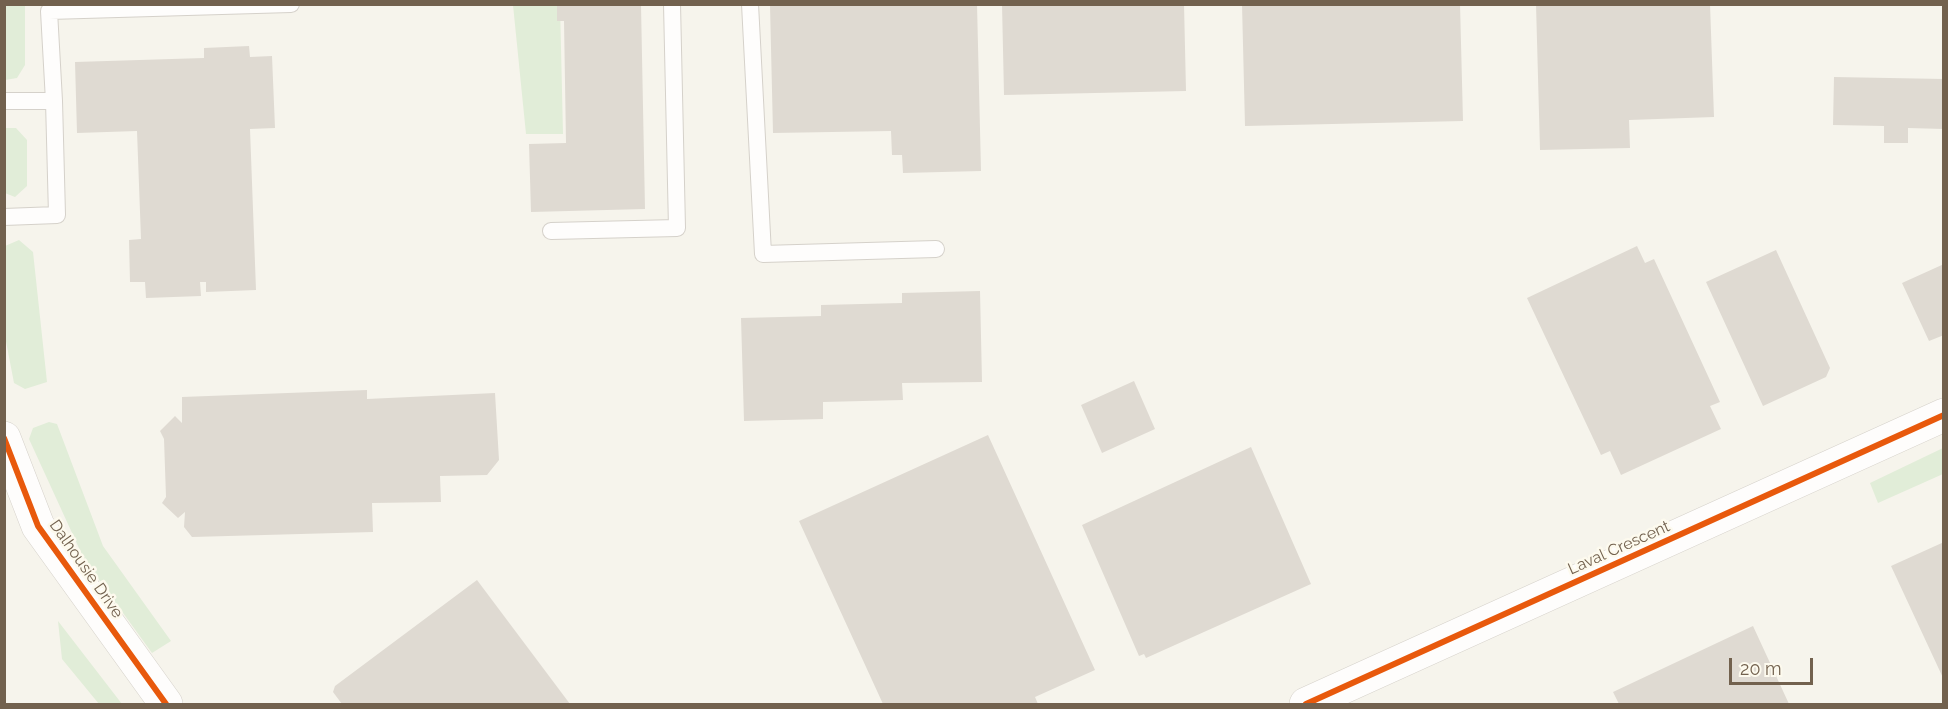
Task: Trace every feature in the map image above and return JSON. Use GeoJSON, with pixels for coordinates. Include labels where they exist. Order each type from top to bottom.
{"type":"FeatureCollection","features":[{"type":"Feature","properties":{"kind":"street","name":"Laval Crescent"},"geometry":{"type":"LineString","coordinates":[[1306,705],[1944,415]]}},
{"type":"Feature","properties":{"kind":"street","name":"Dalhousie Drive"},"geometry":{"type":"LineString","coordinates":[[4,438],[38,526],[166,705]]}},
{"type":"Feature","properties":{"kind":"lane"},"geometry":{"type":"LineString","coordinates":[[4,217],[57,215],[49,11],[291,4]]}},
{"type":"Feature","properties":{"kind":"lane"},"geometry":{"type":"LineString","coordinates":[[551,231],[677,228],[672,4]]}},
{"type":"Feature","properties":{"kind":"lane"},"geometry":{"type":"LineString","coordinates":[[750,4],[763,255],[936,249]]}},
{"type":"Feature","properties":{"kind":"lane"},"geometry":{"type":"LineString","coordinates":[[4,101],[54,101]]}},
{"type":"Feature","properties":{"kind":"green space"},"geometry":{"type":"Polygon","coordinates":[[[5,4],[25,5],[25,65],[17,78],[5,80],[5,4]]]}},
{"type":"Feature","properties":{"kind":"green space"},"geometry":{"type":"Polygon","coordinates":[[[513,5],[560,5],[563,134],[526,134],[513,5]]]}},
{"type":"Feature","properties":{"kind":"green space"},"geometry":{"type":"Polygon","coordinates":[[[5,128],[16,128],[27,140],[27,186],[15,197],[5,193],[5,128]]]}},
{"type":"Feature","properties":{"kind":"green space"},"geometry":{"type":"Polygon","coordinates":[[[19,240],[33,252],[47,382],[25,389],[14,383],[4,331],[5,246],[19,240]]]}},
{"type":"Feature","properties":{"kind":"green space"},"geometry":{"type":"Polygon","coordinates":[[[49,422],[57,424],[103,546],[171,641],[152,653],[84,559],[29,439],[33,428],[49,422]]]}},
{"type":"Feature","properties":{"kind":"green space"},"geometry":{"type":"Polygon","coordinates":[[[1943,448],[1943,474],[1878,503],[1870,483],[1943,448]]]}},
{"type":"Feature","properties":{"kind":"green space"},"geometry":{"type":"Polygon","coordinates":[[[58,621],[122,704],[99,704],[62,659],[58,621]]]}},
{"type":"Feature","properties":{"kind":"building"},"geometry":{"type":"Polygon","coordinates":[[[977,4],[981,171],[903,173],[902,155],[892,155],[891,131],[773,133],[770,5],[977,4]]]}},
{"type":"Feature","properties":{"kind":"building"},"geometry":{"type":"Polygon","coordinates":[[[1002,4],[1184,4],[1186,91],[1004,95],[1002,4]]]}},
{"type":"Feature","properties":{"kind":"building"},"geometry":{"type":"Polygon","coordinates":[[[1242,4],[1460,4],[1463,121],[1245,126],[1242,4]]]}},
{"type":"Feature","properties":{"kind":"building"},"geometry":{"type":"Polygon","coordinates":[[[1536,4],[1710,4],[1714,117],[1629,120],[1630,148],[1540,150],[1536,4]]]}},
{"type":"Feature","properties":{"kind":"building"},"geometry":{"type":"Polygon","coordinates":[[[557,5],[641,5],[645,209],[531,212],[529,144],[566,143],[564,21],[557,21],[557,5]]]}},
{"type":"Feature","properties":{"kind":"building"},"geometry":{"type":"Polygon","coordinates":[[[249,46],[250,57],[272,56],[275,128],[250,129],[256,290],[206,292],[206,282],[200,282],[201,296],[146,298],[145,282],[130,282],[129,240],[141,239],[137,131],[77,133],[75,62],[204,58],[204,48],[249,46]]]}},
{"type":"Feature","properties":{"kind":"building"},"geometry":{"type":"Polygon","coordinates":[[[1834,77],[1944,79],[1944,129],[1908,128],[1908,143],[1884,143],[1884,126],[1833,125],[1834,77]]]}},
{"type":"Feature","properties":{"kind":"building"},"geometry":{"type":"Polygon","coordinates":[[[1637,246],[1645,263],[1654,259],[1720,402],[1710,406],[1721,429],[1621,475],[1610,451],[1601,455],[1527,298],[1637,246]]]}},
{"type":"Feature","properties":{"kind":"building"},"geometry":{"type":"Polygon","coordinates":[[[1776,250],[1830,368],[1826,377],[1763,406],[1706,282],[1776,250]]]}},
{"type":"Feature","properties":{"kind":"building"},"geometry":{"type":"Polygon","coordinates":[[[1944,264],[1944,335],[1929,341],[1902,283],[1944,264]]]}},
{"type":"Feature","properties":{"kind":"building"},"geometry":{"type":"Polygon","coordinates":[[[980,291],[982,382],[902,383],[903,400],[823,402],[823,419],[744,421],[741,318],[821,316],[821,305],[902,303],[902,293],[980,291]]]}},
{"type":"Feature","properties":{"kind":"building"},"geometry":{"type":"Polygon","coordinates":[[[1134,381],[1155,429],[1102,453],[1081,405],[1134,381]]]}},
{"type":"Feature","properties":{"kind":"building"},"geometry":{"type":"Polygon","coordinates":[[[367,390],[367,399],[495,393],[499,460],[487,475],[440,476],[441,502],[372,503],[373,532],[192,537],[184,527],[185,512],[178,518],[162,503],[166,497],[164,439],[160,431],[175,416],[182,423],[182,397],[367,390]]]}},
{"type":"Feature","properties":{"kind":"building"},"geometry":{"type":"Polygon","coordinates":[[[988,435],[1095,670],[1035,697],[1038,704],[883,704],[799,521],[988,435]]]}},
{"type":"Feature","properties":{"kind":"building"},"geometry":{"type":"Polygon","coordinates":[[[1251,447],[1311,584],[1146,658],[1144,654],[1139,656],[1082,525],[1251,447]]]}},
{"type":"Feature","properties":{"kind":"building"},"geometry":{"type":"Polygon","coordinates":[[[1944,542],[1944,680],[1891,566],[1944,542]]]}},
{"type":"Feature","properties":{"kind":"building"},"geometry":{"type":"Polygon","coordinates":[[[477,580],[570,704],[342,704],[333,692],[335,686],[477,580]]]}},
{"type":"Feature","properties":{"kind":"building"},"geometry":{"type":"Polygon","coordinates":[[[1753,626],[1789,704],[1619,704],[1613,692],[1753,626]]]}},
{"type":"Feature","properties":{"kind":"cycle path"},"geometry":{"type":"LineString","coordinates":[[1306,704],[1944,415]]}},
{"type":"Feature","properties":{"kind":"cycle path"},"geometry":{"type":"LineString","coordinates":[[4,438],[38,526],[166,704]]}}]}
